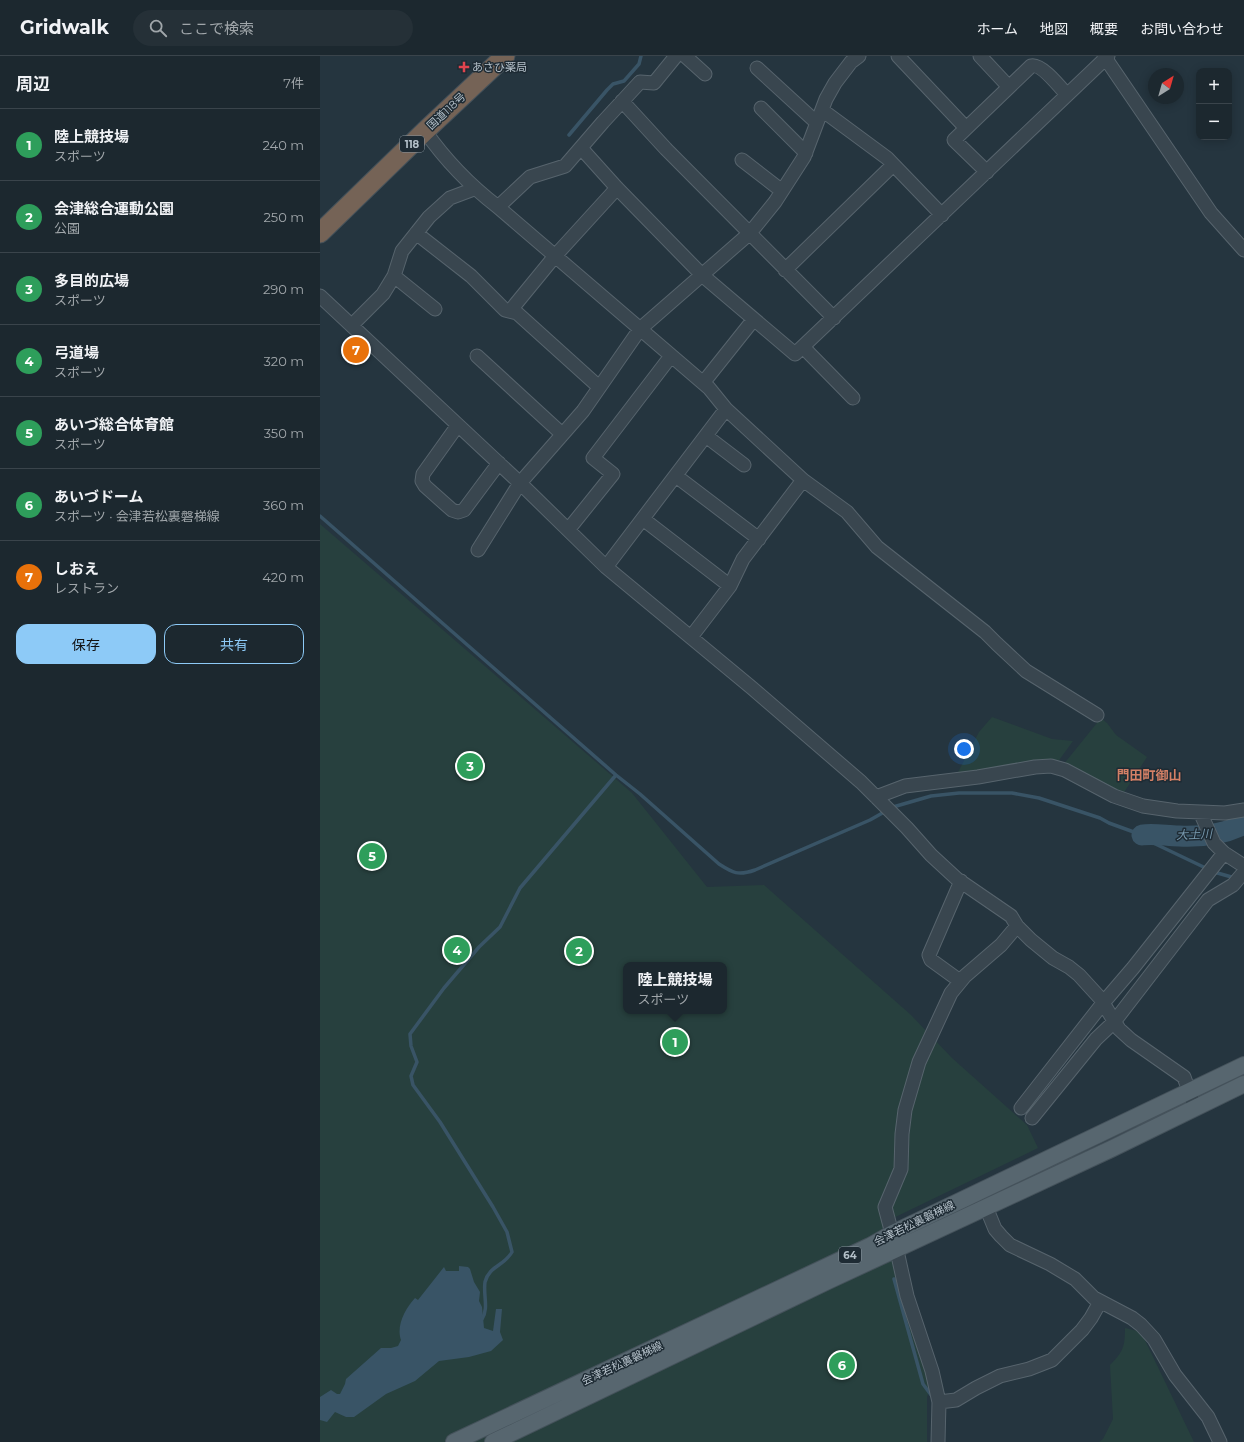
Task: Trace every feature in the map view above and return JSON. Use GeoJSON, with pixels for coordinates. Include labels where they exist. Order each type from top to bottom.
{"type":"FeatureCollection","features":[{"type":"Feature","properties":{"kind":"highway","name":"国道118号"},"geometry":{"type":"LineString","coordinates":[[320,233],[505,56]]}},
{"type":"Feature","properties":{"kind":"main road","name":"会津若松裏磐梯線"},"geometry":{"type":"LineString","coordinates":[[454,1442],[855,1252],[1244,1065]]}},
{"type":"Feature","properties":{"kind":"main road","name":"会津若松裏磐梯線"},"geometry":{"type":"LineString","coordinates":[[493,1442],[1244,1084]]}},
{"type":"Feature","properties":{"kind":"street"},"geometry":{"type":"LineString","coordinates":[[498,207],[530,177],[565,166],[640,82],[654,83],[676,56]]}},
{"type":"Feature","properties":{"kind":"street"},"geometry":{"type":"LineString","coordinates":[[685,56],[705,74]]}},
{"type":"Feature","properties":{"kind":"street"},"geometry":{"type":"LineString","coordinates":[[898,56],[966,128]]}},
{"type":"Feature","properties":{"kind":"street"},"geometry":{"type":"LineString","coordinates":[[980,56],[1009,87]]}},
{"type":"Feature","properties":{"kind":"street"},"geometry":{"type":"LineString","coordinates":[[581,148],[617,188],[702,275],[795,354],[1106,57],[1211,213],[1244,250]]}},
{"type":"Feature","properties":{"kind":"street"},"geometry":{"type":"LineString","coordinates":[[478,550],[520,483],[583,411],[640,329],[750,233],[782,191],[806,153],[826,99],[851,58]]}},
{"type":"Feature","properties":{"kind":"street"},"geometry":{"type":"LineString","coordinates":[[987,172],[954,140],[966,128],[1031,66],[1034,65],[1041,68],[1067,95]]}},
{"type":"Feature","properties":{"kind":"street"},"geometry":{"type":"LineString","coordinates":[[758,68],[817,123]]}},
{"type":"Feature","properties":{"kind":"street"},"geometry":{"type":"LineString","coordinates":[[622,101],[666,149],[834,318]]}},
{"type":"Feature","properties":{"kind":"street"},"geometry":{"type":"LineString","coordinates":[[761,108],[806,153]]}},
{"type":"Feature","properties":{"kind":"street"},"geometry":{"type":"LineString","coordinates":[[822,110],[887,158],[942,215]]}},
{"type":"Feature","properties":{"kind":"street"},"geometry":{"type":"LineString","coordinates":[[425,131],[440,152],[474,188],[709,388],[726,410],[803,480],[847,512],[876,547],[985,632],[1026,671],[1097,715]]}},
{"type":"Feature","properties":{"kind":"street"},"geometry":{"type":"LineString","coordinates":[[742,160],[782,191]]}},
{"type":"Feature","properties":{"kind":"street"},"geometry":{"type":"LineString","coordinates":[[785,270],[893,165]]}},
{"type":"Feature","properties":{"kind":"street"},"geometry":{"type":"LineString","coordinates":[[352,325],[383,294],[394,276],[402,251],[429,217],[450,198],[474,188]]}},
{"type":"Feature","properties":{"kind":"street"},"geometry":{"type":"LineString","coordinates":[[510,311],[555,256],[617,188]]}},
{"type":"Feature","properties":{"kind":"street"},"geometry":{"type":"LineString","coordinates":[[416,233],[471,276],[505,310],[517,313],[599,387]]}},
{"type":"Feature","properties":{"kind":"street"},"geometry":{"type":"LineString","coordinates":[[394,276],[434,309]]}},
{"type":"Feature","properties":{"kind":"street"},"geometry":{"type":"LineString","coordinates":[[320,296],[499,463],[606,567],[691,637],[855,777],[932,855],[961,881],[1011,916],[1017,926],[1030,940],[1053,958],[1069,967],[1079,975],[1100,998],[1119,1029],[1131,1040],[1184,1077],[1195,1108]]}},
{"type":"Feature","properties":{"kind":"street"},"geometry":{"type":"LineString","coordinates":[[703,383],[754,319]]}},
{"type":"Feature","properties":{"kind":"street"},"geometry":{"type":"LineString","coordinates":[[803,347],[853,398]]}},
{"type":"Feature","properties":{"kind":"street"},"geometry":{"type":"LineString","coordinates":[[477,356],[562,434]]}},
{"type":"Feature","properties":{"kind":"street"},"geometry":{"type":"LineString","coordinates":[[568,530],[613,474],[593,458],[671,356]]}},
{"type":"Feature","properties":{"kind":"street"},"geometry":{"type":"LineString","coordinates":[[606,567],[726,410]]}},
{"type":"Feature","properties":{"kind":"street"},"geometry":{"type":"LineString","coordinates":[[458,425],[423,474],[422,482],[424,486],[452,510],[458,512],[464,510],[499,463]]}},
{"type":"Feature","properties":{"kind":"street"},"geometry":{"type":"LineString","coordinates":[[706,436],[744,465]]}},
{"type":"Feature","properties":{"kind":"street"},"geometry":{"type":"LineString","coordinates":[[676,476],[759,539]]}},
{"type":"Feature","properties":{"kind":"street"},"geometry":{"type":"LineString","coordinates":[[691,637],[730,586],[742,559],[759,539],[803,480]]}},
{"type":"Feature","properties":{"kind":"street"},"geometry":{"type":"LineString","coordinates":[[643,518],[730,586]]}},
{"type":"Feature","properties":{"kind":"street"},"geometry":{"type":"LineString","coordinates":[[876,798],[905,786],[1051,766],[1065,770],[1114,796],[1143,806],[1177,811],[1225,813],[1244,810]]}},
{"type":"Feature","properties":{"kind":"street"},"geometry":{"type":"LineString","coordinates":[[1200,812],[1214,843],[1224,853],[1244,866]]}},
{"type":"Feature","properties":{"kind":"street"},"geometry":{"type":"LineString","coordinates":[[1021,1108],[1103,1003],[1134,968],[1224,853]]}},
{"type":"Feature","properties":{"kind":"street"},"geometry":{"type":"LineString","coordinates":[[1032,1118],[1096,1039],[1114,1022],[1208,900],[1234,885],[1244,872]]}},
{"type":"Feature","properties":{"kind":"street"},"geometry":{"type":"LineString","coordinates":[[960,981],[931,960],[929,955],[961,881]]}},
{"type":"Feature","properties":{"kind":"street"},"geometry":{"type":"LineString","coordinates":[[938,1442],[939,1402],[932,1371],[907,1296],[897,1249],[885,1207],[901,1169],[902,1134],[905,1110],[922,1056],[951,993],[960,981],[1001,946],[1017,926]]}},
{"type":"Feature","properties":{"kind":"street"},"geometry":{"type":"LineString","coordinates":[[986,1207],[995,1228],[1010,1245],[1050,1264],[1075,1279],[1094,1298],[1142,1325],[1151,1335],[1175,1375],[1208,1417],[1220,1442]]}},
{"type":"Feature","properties":{"kind":"street"},"geometry":{"type":"LineString","coordinates":[[939,1402],[956,1400],[1000,1376],[1029,1369],[1052,1360],[1082,1330],[1100,1302]]}},
{"type":"Feature","properties":{"kind":"green space"},"geometry":{"type":"Polygon","coordinates":[[[320,524],[632,793],[707,887],[764,885],[911,1015],[952,1058],[1027,1125],[1038,1148],[883,1223],[931,1386],[927,1397],[927,1442],[320,1442],[320,524]]]}},
{"type":"Feature","properties":{"kind":"green space"},"geometry":{"type":"Polygon","coordinates":[[[992,717],[1052,739],[1073,741],[1057,763],[956,776],[979,732],[992,717]]]}},
{"type":"Feature","properties":{"kind":"green space"},"geometry":{"type":"Polygon","coordinates":[[[1101,718],[1116,735],[1147,757],[1123,794],[1063,765],[1101,718]]]}},
{"type":"Feature","properties":{"kind":"green space"},"geometry":{"type":"Polygon","coordinates":[[[1125,1328],[1141,1332],[1194,1442],[1099,1442],[1103,1439],[1113,1419],[1110,1365],[1118,1356],[1124,1345],[1125,1328]]]}},
{"type":"Feature","properties":{"kind":"water"},"geometry":{"type":"Polygon","coordinates":[[[459,1266],[468,1267],[470,1269],[474,1282],[480,1292],[479,1301],[482,1307],[484,1328],[493,1331],[496,1309],[502,1309],[500,1332],[503,1340],[491,1351],[469,1357],[439,1361],[415,1381],[386,1394],[354,1417],[346,1417],[335,1412],[327,1422],[320,1420],[320,1397],[331,1390],[337,1394],[340,1394],[346,1379],[381,1348],[398,1346],[401,1340],[400,1329],[402,1318],[411,1302],[415,1298],[418,1300],[444,1267],[446,1271],[459,1271],[459,1266]]]}},
{"type":"Feature","properties":{"kind":"waterway"},"geometry":{"type":"LineString","coordinates":[[569,135],[613,84],[624,81],[639,64],[641,56]]}},
{"type":"Feature","properties":{"kind":"waterway"},"geometry":{"type":"LineString","coordinates":[[320,516],[616,775],[640,794],[719,864],[728,870],[736,873],[744,873],[755,870],[870,820],[893,807],[931,796],[959,793],[1012,793],[1039,798],[1100,818],[1109,823],[1142,835],[1145,839],[1214,872],[1235,878]]}},
{"type":"Feature","properties":{"kind":"waterway"},"geometry":{"type":"LineString","coordinates":[[482,1319],[485,1310],[485,1282],[487,1277],[493,1269],[509,1257],[512,1252],[507,1232],[440,1122],[413,1085],[411,1076],[417,1062],[411,1046],[410,1034],[444,988],[479,947],[500,927],[520,888],[616,775]]}},
{"type":"Feature","properties":{"kind":"waterway","name":"大土川"},"geometry":{"type":"LineString","coordinates":[[1142,835],[1204,835],[1229,830],[1244,824]]}},
{"type":"Feature","properties":{"kind":"waterway"},"geometry":{"type":"LineString","coordinates":[[894,1279],[923,1384],[934,1399]]}},
{"type":"Feature","properties":{"kind":"place","name":"あさひ薬局"},"geometry":{"type":"Point","coordinates":[464,67]}},
{"type":"Feature","properties":{"kind":"place","name":"しおえ"},"geometry":{"type":"Point","coordinates":[356,350]}},
{"type":"Feature","properties":{"kind":"place","name":"多目的広場"},"geometry":{"type":"Point","coordinates":[470,766]}},
{"type":"Feature","properties":{"kind":"place","name":"あいづ総合体育館"},"geometry":{"type":"Point","coordinates":[372,856]}},
{"type":"Feature","properties":{"kind":"place","name":"弓道場"},"geometry":{"type":"Point","coordinates":[457,950]}},
{"type":"Feature","properties":{"kind":"place","name":"会津総合運動公園"},"geometry":{"type":"Point","coordinates":[579,951]}},
{"type":"Feature","properties":{"kind":"place","name":"陸上競技場"},"geometry":{"type":"Point","coordinates":[675,1042]}},
{"type":"Feature","properties":{"kind":"place","name":"あいづドーム"},"geometry":{"type":"Point","coordinates":[842,1365]}},
{"type":"Feature","properties":{"kind":"district","name":"門田町御山"},"geometry":{"type":"Point","coordinates":[1149,775]}}]}
